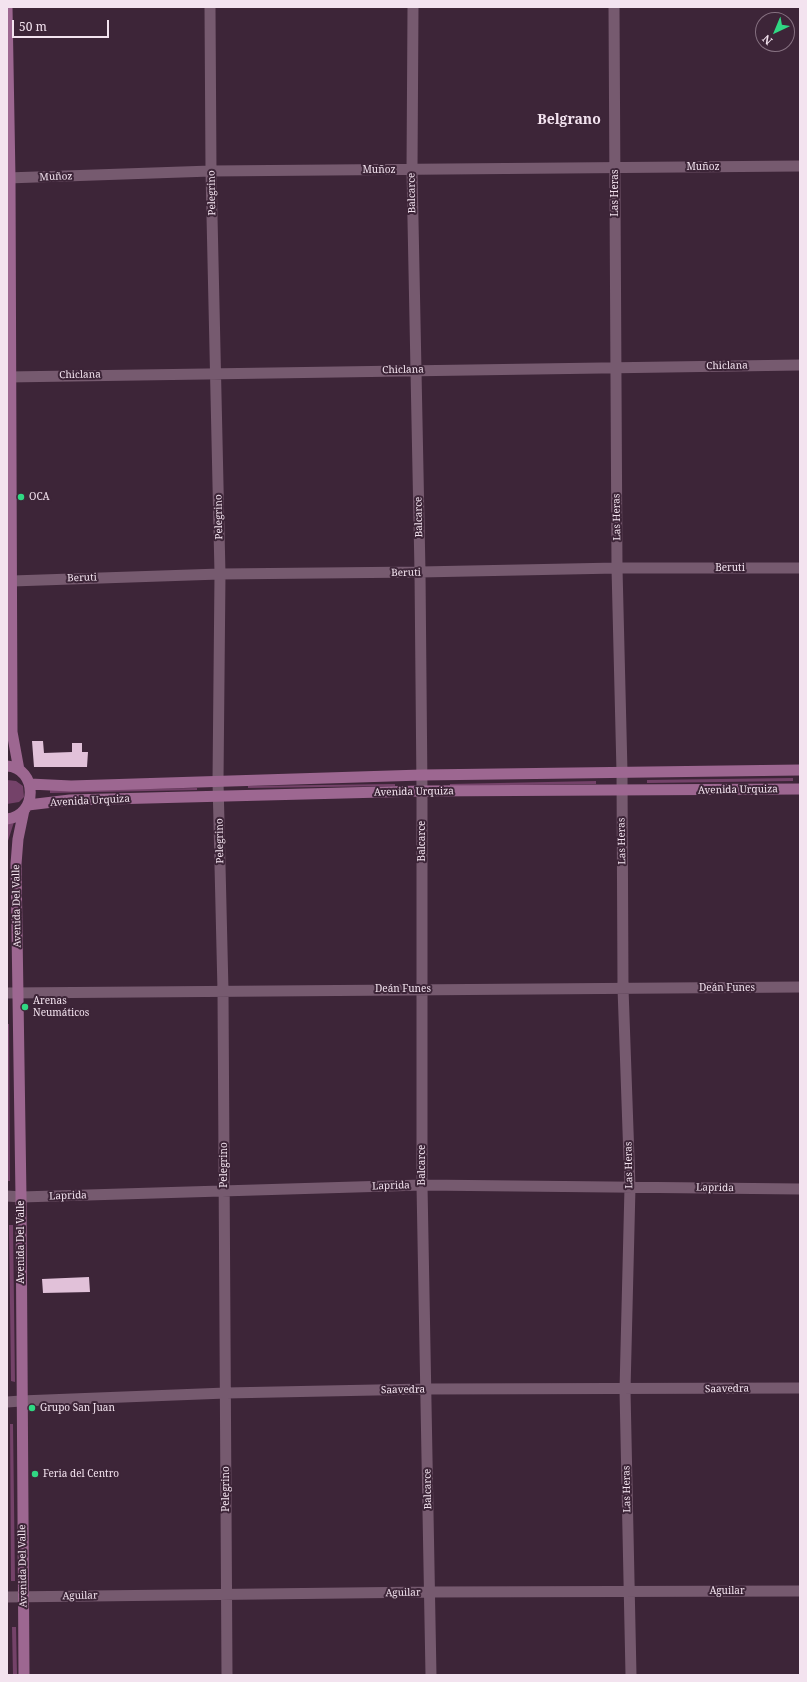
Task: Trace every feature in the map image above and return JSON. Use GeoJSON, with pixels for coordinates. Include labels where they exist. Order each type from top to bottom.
{"type":"FeatureCollection","features":[{"type":"Feature","properties":{"kind":"main road"},"geometry":{"type":"LineString","coordinates":[[7,7],[12,732],[19,770]]}},
{"type":"Feature","properties":{"kind":"main road"},"geometry":{"type":"LineString","coordinates":[[7,766],[19,770],[26,776],[30,784],[71,786],[422,775],[800,770]]}},
{"type":"Feature","properties":{"kind":"main road","name":"Avenida Del Valle"},"geometry":{"type":"LineString","coordinates":[[24,1675],[21,1401],[21,1197],[12,993],[18,839],[31,794],[30,784]]}},
{"type":"Feature","properties":{"kind":"main road","name":"Avenida Urquiza"},"geometry":{"type":"LineString","coordinates":[[26,807],[70,800],[422,791],[800,790]]}},
{"type":"Feature","properties":{"kind":"main road"},"geometry":{"type":"LineString","coordinates":[[7,819],[18,816],[26,807]]}},
{"type":"Feature","properties":{"kind":"street","name":"Pelegrino"},"geometry":{"type":"LineString","coordinates":[[210,7],[211,171],[217,373],[220,574],[218,781],[223,991],[227,1675]]}},
{"type":"Feature","properties":{"kind":"street","name":"Balcarce"},"geometry":{"type":"LineString","coordinates":[[413,7],[412,170],[420,572],[422,775],[422,1185],[431,1675]]}},
{"type":"Feature","properties":{"kind":"street","name":"Las Heras"},"geometry":{"type":"LineString","coordinates":[[614,7],[617,568],[622,772],[623,988],[630,1187],[625,1390],[628,1591],[631,1675]]}},
{"type":"Feature","properties":{"kind":"street","name":"Muñoz"},"geometry":{"type":"LineString","coordinates":[[9,178],[211,171],[800,166]]}},
{"type":"Feature","properties":{"kind":"street","name":"Chiclana"},"geometry":{"type":"LineString","coordinates":[[9,376],[800,365]]}},
{"type":"Feature","properties":{"kind":"street","name":"Beruti"},"geometry":{"type":"LineString","coordinates":[[12,580],[220,574],[617,568],[800,568]]}},
{"type":"Feature","properties":{"kind":"street","name":"Deán Funes"},"geometry":{"type":"LineString","coordinates":[[12,993],[800,987]]}},
{"type":"Feature","properties":{"kind":"street","name":"Laprida"},"geometry":{"type":"LineString","coordinates":[[7,1196],[21,1197],[224,1192],[422,1185],[800,1188]]}},
{"type":"Feature","properties":{"kind":"street","name":"Saavedra"},"geometry":{"type":"LineString","coordinates":[[7,1402],[226,1392],[425,1389],[625,1390],[800,1388]]}},
{"type":"Feature","properties":{"kind":"street","name":"Aguilar"},"geometry":{"type":"LineString","coordinates":[[7,1597],[430,1592],[800,1591]]}},
{"type":"Feature","properties":{"kind":"shaded area"},"geometry":{"type":"Polygon","coordinates":[[[793,778],[793,781],[647,783],[647,780],[793,778]]]}},
{"type":"Feature","properties":{"kind":"shaded area"},"geometry":{"type":"Polygon","coordinates":[[[7,780],[16,781],[23,786],[24,797],[19,802],[7,804],[7,780]]]}},
{"type":"Feature","properties":{"kind":"shaded area"},"geometry":{"type":"Polygon","coordinates":[[[596,781],[596,784],[450,786],[450,784],[596,781]]]}},
{"type":"Feature","properties":{"kind":"shaded area"},"geometry":{"type":"Polygon","coordinates":[[[395,784],[395,786],[248,788],[248,786],[395,784]]]}},
{"type":"Feature","properties":{"kind":"shaded area"},"geometry":{"type":"Polygon","coordinates":[[[197,788],[197,790],[50,793],[50,790],[197,788]]]}},
{"type":"Feature","properties":{"kind":"shaded area"},"geometry":{"type":"Polygon","coordinates":[[[14,822],[7,844],[7,824],[14,822]]]}},
{"type":"Feature","properties":{"kind":"shaded area"},"geometry":{"type":"Polygon","coordinates":[[[7,844],[8,981],[7,981],[7,844]]]}},
{"type":"Feature","properties":{"kind":"shaded area"},"geometry":{"type":"Polygon","coordinates":[[[7,1024],[9,1024],[10,1181],[7,1181],[7,1024]]]}},
{"type":"Feature","properties":{"kind":"shaded area"},"geometry":{"type":"Polygon","coordinates":[[[9,1225],[13,1225],[15,1382],[11,1381],[9,1225]]]}},
{"type":"Feature","properties":{"kind":"shaded area"},"geometry":{"type":"Polygon","coordinates":[[[10,1424],[13,1424],[15,1581],[11,1581],[10,1424]]]}},
{"type":"Feature","properties":{"kind":"shaded area"},"geometry":{"type":"Polygon","coordinates":[[[12,1627],[16,1627],[17,1675],[13,1675],[12,1627]]]}},
{"type":"Feature","properties":{"kind":"building"},"geometry":{"type":"Polygon","coordinates":[[[32,741],[43,741],[44,753],[72,752],[72,743],[82,743],[82,752],[88,752],[87,767],[34,767],[32,741]]]}},
{"type":"Feature","properties":{"kind":"building"},"geometry":{"type":"Polygon","coordinates":[[[89,1277],[90,1292],[43,1293],[42,1279],[89,1277]]]}},
{"type":"Feature","properties":{"kind":"place","name":"OCA"},"geometry":{"type":"Point","coordinates":[21,497]}},
{"type":"Feature","properties":{"kind":"place","name":"Arenas Neumáticos"},"geometry":{"type":"Point","coordinates":[25,1007]}},
{"type":"Feature","properties":{"kind":"place","name":"Grupo San Juan"},"geometry":{"type":"Point","coordinates":[32,1408]}},
{"type":"Feature","properties":{"kind":"place","name":"Feria del Centro"},"geometry":{"type":"Point","coordinates":[35,1474]}},
{"type":"Feature","properties":{"kind":"district","name":"Belgrano"},"geometry":{"type":"Point","coordinates":[569,120]}}]}
